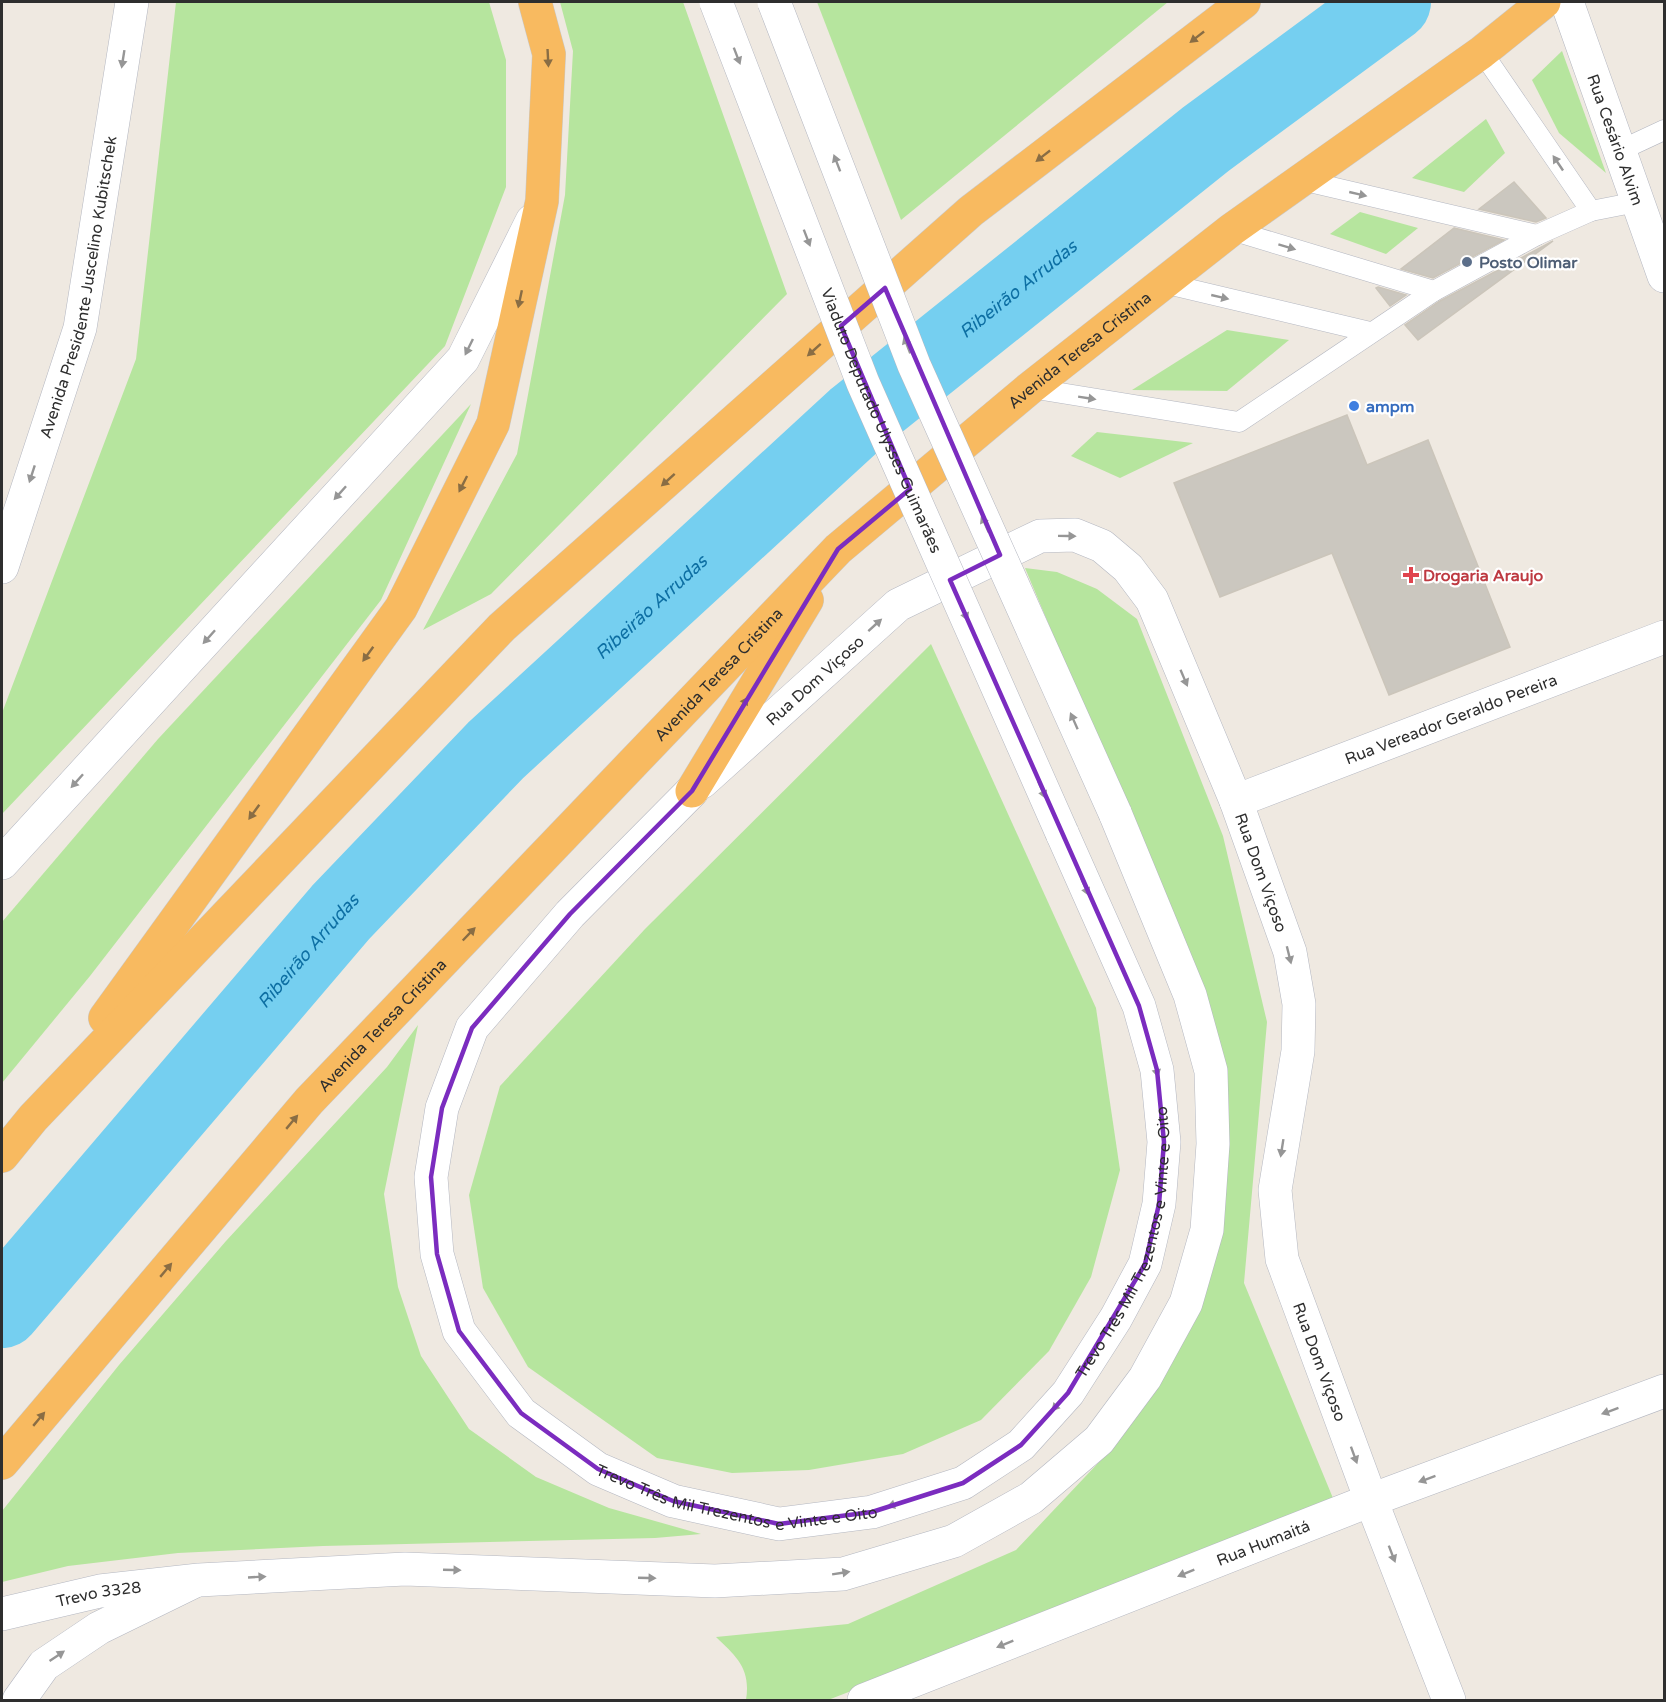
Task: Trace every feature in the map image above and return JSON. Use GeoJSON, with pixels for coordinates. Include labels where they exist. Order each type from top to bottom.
{"type":"FeatureCollection","features":[{"type":"Feature","properties":{"kind":"highway"},"geometry":{"type":"LineString","coordinates":[[33,1118],[401,608],[493,424],[542,201],[549,54],[535,2]]}},
{"type":"Feature","properties":{"kind":"highway"},"geometry":{"type":"LineString","coordinates":[[2,1155],[33,1118],[502,627],[971,211],[1244,2]]}},
{"type":"Feature","properties":{"kind":"highway","name":"Avenida Teresa Cristina"},"geometry":{"type":"LineString","coordinates":[[2,1463],[309,1101],[838,549],[1030,388],[1231,230],[1482,52],[1544,2]]}},
{"type":"Feature","properties":{"kind":"highway"},"geometry":{"type":"LineString","coordinates":[[692,791],[838,549]]}},
{"type":"Feature","properties":{"kind":"main road","name":"Avenida Presidente Juscelino Kubitschek"},"geometry":{"type":"LineString","coordinates":[[2,567],[80,328],[132,2]]}},
{"type":"Feature","properties":{"kind":"main road","name":"Viaduto Deputado Ulysses Guimarães"},"geometry":{"type":"LineString","coordinates":[[717,2],[863,383],[1062,834]]}},
{"type":"Feature","properties":{"kind":"main road"},"geometry":{"type":"LineString","coordinates":[[19,1701],[44,1665],[99,1628],[199,1580],[405,1569],[715,1581],[843,1574],[954,1541],[1031,1498],[1099,1440],[1145,1378],[1186,1303],[1207,1230],[1213,1144],[1211,1071],[1190,994],[1114,813],[914,365],[774,2]]}},
{"type":"Feature","properties":{"kind":"main road","name":"Rua Cesário Alvim"},"geometry":{"type":"LineString","coordinates":[[1567,2],[1665,276]]}},
{"type":"Feature","properties":{"kind":"main road"},"geometry":{"type":"LineString","coordinates":[[2,863],[463,359],[542,201]]}},
{"type":"Feature","properties":{"kind":"main road","name":"Rua Dom Viçoso"},"geometry":{"type":"LineString","coordinates":[[692,791],[898,605],[1040,536],[1076,535],[1102,546],[1128,568],[1152,600],[1236,801],[1290,952],[1299,1004],[1298,1051],[1275,1190],[1282,1259],[1371,1500],[1449,1701]]}},
{"type":"Feature","properties":{"kind":"main road","name":"Rua Vereador Geraldo Pereira"},"geometry":{"type":"LineString","coordinates":[[1236,801],[1665,637]]}},
{"type":"Feature","properties":{"kind":"main road","name":"Trevo Três Mil Trezentos e Vinte e Oito"},"geometry":{"type":"LineString","coordinates":[[692,791],[570,914],[472,1028],[442,1108],[431,1177],[436,1254],[459,1331],[521,1413],[598,1469],[673,1501],[779,1524],[872,1512],[963,1483],[1021,1445],[1068,1393],[1116,1318],[1145,1264],[1159,1204],[1164,1142],[1157,1070],[1139,1006],[1062,834]]}},
{"type":"Feature","properties":{"kind":"main road","name":"Rua Humaitá"},"geometry":{"type":"LineString","coordinates":[[864,1701],[1371,1500],[1665,1391]]}},
{"type":"Feature","properties":{"kind":"main road","name":"Trevo 3328"},"geometry":{"type":"LineString","coordinates":[[2,1614],[100,1591],[199,1580]]}},
{"type":"Feature","properties":{"kind":"lane"},"geometry":{"type":"LineString","coordinates":[[1482,52],[1591,212]]}},
{"type":"Feature","properties":{"kind":"lane"},"geometry":{"type":"LineString","coordinates":[[1619,151],[1665,130]]}},
{"type":"Feature","properties":{"kind":"lane"},"geometry":{"type":"LineString","coordinates":[[1301,180],[1537,234]]}},
{"type":"Feature","properties":{"kind":"lane"},"geometry":{"type":"LineString","coordinates":[[1030,388],[1239,422],[1434,291],[1537,234],[1591,212],[1638,202]]}},
{"type":"Feature","properties":{"kind":"lane"},"geometry":{"type":"LineString","coordinates":[[1231,230],[1434,291]]}},
{"type":"Feature","properties":{"kind":"lane"},"geometry":{"type":"LineString","coordinates":[[1163,284],[1370,332]]}},
{"type":"Feature","properties":{"kind":"highlighted area"},"geometry":{"type":"Polygon","coordinates":[[[885,288],[1000,555],[950,580],[1139,1006],[1157,1070],[1164,1142],[1159,1204],[1145,1264],[1068,1393],[1021,1445],[963,1483],[872,1512],[779,1524],[673,1501],[598,1469],[521,1413],[459,1331],[437,1254],[431,1177],[442,1108],[472,1028],[570,914],[692,791],[838,549],[910,489],[841,326],[885,288]]]}},
{"type":"Feature","properties":{"kind":"green space"},"geometry":{"type":"Polygon","coordinates":[[[176,2],[489,2],[506,60],[506,187],[445,346],[2,814],[2,713],[136,359],[176,2]]]}},
{"type":"Feature","properties":{"kind":"green space"},"geometry":{"type":"Polygon","coordinates":[[[560,2],[683,2],[787,294],[491,594],[423,630],[517,454],[565,195],[573,51],[560,2]]]}},
{"type":"Feature","properties":{"kind":"green space"},"geometry":{"type":"Polygon","coordinates":[[[817,2],[1168,2],[901,220],[817,2]]]}},
{"type":"Feature","properties":{"kind":"green space"},"geometry":{"type":"Polygon","coordinates":[[[1562,51],[1606,173],[1559,133],[1532,80],[1562,51]]]}},
{"type":"Feature","properties":{"kind":"green space"},"geometry":{"type":"Polygon","coordinates":[[[1486,119],[1505,153],[1464,192],[1412,178],[1486,119]]]}},
{"type":"Feature","properties":{"kind":"green space"},"geometry":{"type":"Polygon","coordinates":[[[1360,212],[1418,228],[1386,254],[1330,234],[1360,212]]]}},
{"type":"Feature","properties":{"kind":"green space"},"geometry":{"type":"Polygon","coordinates":[[[1227,330],[1289,340],[1227,391],[1132,390],[1227,330]]]}},
{"type":"Feature","properties":{"kind":"green space"},"geometry":{"type":"Polygon","coordinates":[[[471,404],[381,600],[90,976],[2,1083],[2,922],[158,739],[471,404]]]}},
{"type":"Feature","properties":{"kind":"green space"},"geometry":{"type":"Polygon","coordinates":[[[1097,432],[1193,443],[1120,478],[1071,456],[1097,432]]]}},
{"type":"Feature","properties":{"kind":"green space"},"geometry":{"type":"Polygon","coordinates":[[[1025,568],[1057,572],[1097,589],[1137,619],[1223,836],[1267,1022],[1244,1283],[1335,1503],[828,1700],[746,1700],[746,1680],[741,1664],[716,1637],[848,1624],[1016,1550],[1118,1442],[1198,1280],[1213,1113],[1126,808],[1025,568]]]}},
{"type":"Feature","properties":{"kind":"green space"},"geometry":{"type":"Polygon","coordinates":[[[931,644],[1096,1008],[1120,1170],[1091,1277],[1049,1351],[981,1420],[903,1454],[809,1470],[732,1473],[657,1458],[528,1367],[483,1288],[469,1195],[500,1086],[645,929],[931,644]]]}},
{"type":"Feature","properties":{"kind":"green space"},"geometry":{"type":"Polygon","coordinates":[[[418,1025],[384,1194],[398,1287],[421,1356],[469,1429],[536,1477],[609,1508],[701,1534],[655,1538],[323,1546],[178,1553],[68,1566],[2,1582],[2,1511],[119,1365],[226,1241],[387,1067],[418,1025]]]}},
{"type":"Feature","properties":{"kind":"building"},"geometry":{"type":"Polygon","coordinates":[[[1514,182],[1546,218],[1536,222],[1479,209],[1514,182]]]}},
{"type":"Feature","properties":{"kind":"building"},"geometry":{"type":"Polygon","coordinates":[[[1454,228],[1504,240],[1433,278],[1401,269],[1454,228]]]}},
{"type":"Feature","properties":{"kind":"building"},"geometry":{"type":"Polygon","coordinates":[[[1553,241],[1418,340],[1405,325],[1440,301],[1553,241]]]}},
{"type":"Feature","properties":{"kind":"building"},"geometry":{"type":"Polygon","coordinates":[[[1376,288],[1406,295],[1390,306],[1376,288]]]}},
{"type":"Feature","properties":{"kind":"building","name":"Drogaria Araujo"},"geometry":{"type":"Polygon","coordinates":[[[1347,415],[1367,465],[1428,440],[1510,647],[1389,695],[1332,553],[1220,597],[1174,483],[1347,415]]]}},
{"type":"Feature","properties":{"kind":"waterway","name":"Ribeirão Arrudas"},"geometry":{"type":"LineString","coordinates":[[2,1309],[341,912],[496,750],[856,419],[1206,139],[1392,2]]}},
{"type":"Feature","properties":{"kind":"place","name":"Posto Olimar"},"geometry":{"type":"Point","coordinates":[1467,262]}},
{"type":"Feature","properties":{"kind":"place","name":"ampm"},"geometry":{"type":"Point","coordinates":[1354,406]}},
{"type":"Feature","properties":{"kind":"place","name":"Drogaria Araujo"},"geometry":{"type":"Point","coordinates":[1411,575]}}]}
